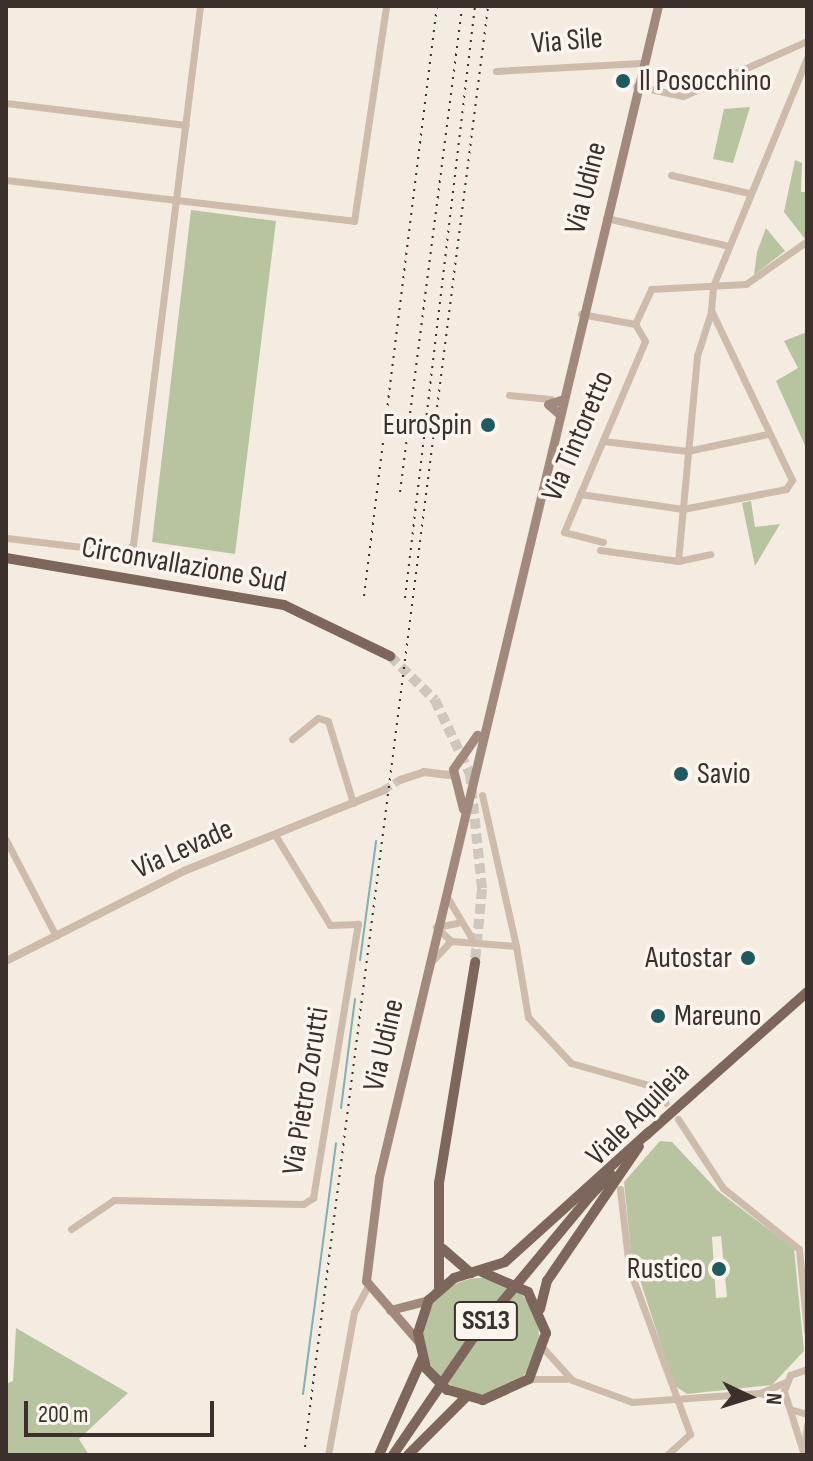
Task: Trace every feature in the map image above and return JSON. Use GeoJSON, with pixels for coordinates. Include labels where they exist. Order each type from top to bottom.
{"type":"FeatureCollection","features":[{"type":"Feature","properties":{"kind":"main road","name":"Via Udine"},"geometry":{"type":"LineString","coordinates":[[368,1286],[364,1263],[386,1140],[473,780],[470,758],[484,722],[553,431],[554,405],[564,382],[641,63],[658,6]]}},
{"type":"Feature","properties":{"kind":"main road","name":"Circonvallazione Sud"},"geometry":{"type":"LineString","coordinates":[[6,558],[270,601],[340,626],[390,656]]}},
{"type":"Feature","properties":{"kind":"main road"},"geometry":{"type":"LineString","coordinates":[[463,816],[456,775],[470,758]]}},
{"type":"Feature","properties":{"kind":"main road"},"geometry":{"type":"LineString","coordinates":[[456,775],[473,780]]}},
{"type":"Feature","properties":{"kind":"main road"},"geometry":{"type":"LineString","coordinates":[[438,1289],[443,1249],[439,1183],[475,962]]}},
{"type":"Feature","properties":{"kind":"main road","name":"Viale Aquileia"},"geometry":{"type":"LineString","coordinates":[[393,1455],[478,1331],[590,1196],[649,1132],[807,992]]}},
{"type":"Feature","properties":{"kind":"main road"},"geometry":{"type":"LineString","coordinates":[[649,1132],[547,1281],[540,1309],[544,1349],[529,1379],[500,1398],[465,1398],[439,1384],[422,1359],[418,1341],[429,1300],[438,1289],[505,1262],[649,1132]]}},
{"type":"Feature","properties":{"kind":"main road"},"geometry":{"type":"LineString","coordinates":[[443,1249],[477,1272],[512,1279],[540,1309]]}},
{"type":"Feature","properties":{"kind":"main road"},"geometry":{"type":"LineString","coordinates":[[368,1286],[418,1341]]}},
{"type":"Feature","properties":{"kind":"main road"},"geometry":{"type":"LineString","coordinates":[[390,1310],[429,1300]]}},
{"type":"Feature","properties":{"kind":"main road"},"geometry":{"type":"LineString","coordinates":[[379,1455],[422,1359]]}},
{"type":"Feature","properties":{"kind":"main road"},"geometry":{"type":"LineString","coordinates":[[408,1455],[465,1398]]}},
{"type":"Feature","properties":{"kind":"street"},"geometry":{"type":"LineString","coordinates":[[7,538],[123,552],[133,545],[200,6]]}},
{"type":"Feature","properties":{"kind":"street"},"geometry":{"type":"LineString","coordinates":[[6,180],[354,221],[386,6]]}},
{"type":"Feature","properties":{"kind":"street"},"geometry":{"type":"LineString","coordinates":[[636,86],[683,96],[807,41]]}},
{"type":"Feature","properties":{"kind":"street"},"geometry":{"type":"LineString","coordinates":[[710,554],[678,561],[698,344],[711,310],[713,286],[807,58]]}},
{"type":"Feature","properties":{"kind":"street","name":"Via Sile"},"geometry":{"type":"LineString","coordinates":[[496,71],[641,63]]}},
{"type":"Feature","properties":{"kind":"street"},"geometry":{"type":"LineString","coordinates":[[6,103],[186,125]]}},
{"type":"Feature","properties":{"kind":"street"},"geometry":{"type":"LineString","coordinates":[[671,175],[749,193]]}},
{"type":"Feature","properties":{"kind":"street"},"geometry":{"type":"LineString","coordinates":[[604,217],[729,246]]}},
{"type":"Feature","properties":{"kind":"street"},"geometry":{"type":"LineString","coordinates":[[581,314],[635,324],[651,289],[746,284],[807,241]]}},
{"type":"Feature","properties":{"kind":"street"},"geometry":{"type":"LineString","coordinates":[[580,494],[683,509],[786,489],[792,480],[711,310]]}},
{"type":"Feature","properties":{"kind":"street","name":"Via Tintoretto"},"geometry":{"type":"LineString","coordinates":[[635,324],[645,341],[565,536],[678,561]]}},
{"type":"Feature","properties":{"kind":"street"},"geometry":{"type":"LineString","coordinates":[[509,395],[554,405]]}},
{"type":"Feature","properties":{"kind":"street"},"geometry":{"type":"LineString","coordinates":[[603,441],[687,451],[768,434]]}},
{"type":"Feature","properties":{"kind":"street"},"geometry":{"type":"LineString","coordinates":[[292,739],[318,718],[328,721],[353,803]]}},
{"type":"Feature","properties":{"kind":"street"},"geometry":{"type":"LineString","coordinates":[[400,780],[456,775]]}},
{"type":"Feature","properties":{"kind":"street","name":"Via Levade"},"geometry":{"type":"LineString","coordinates":[[6,961],[275,835],[384,790]]}},
{"type":"Feature","properties":{"kind":"street"},"geometry":{"type":"LineString","coordinates":[[482,795],[516,946],[525,1008],[543,1035],[578,1068],[648,1085],[666,1103]]}},
{"type":"Feature","properties":{"kind":"street","name":"Via Pietro Zorutti"},"geometry":{"type":"LineString","coordinates":[[71,1229],[114,1200],[303,1204],[313,1198],[358,924],[330,925],[275,835]]}},
{"type":"Feature","properties":{"kind":"street"},"geometry":{"type":"LineString","coordinates":[[6,840],[56,936]]}},
{"type":"Feature","properties":{"kind":"street"},"geometry":{"type":"LineString","coordinates":[[445,889],[457,923],[473,938]]}},
{"type":"Feature","properties":{"kind":"street"},"geometry":{"type":"LineString","coordinates":[[436,927],[457,923]]}},
{"type":"Feature","properties":{"kind":"street"},"geometry":{"type":"LineString","coordinates":[[436,927],[451,941]]}},
{"type":"Feature","properties":{"kind":"street"},"geometry":{"type":"LineString","coordinates":[[425,976],[451,941],[473,938],[516,946]]}},
{"type":"Feature","properties":{"kind":"street"},"geometry":{"type":"LineString","coordinates":[[678,1119],[718,1178],[799,1249],[807,1331]]}},
{"type":"Feature","properties":{"kind":"street"},"geometry":{"type":"LineString","coordinates":[[620,1189],[629,1268],[689,1438],[667,1455]]}},
{"type":"Feature","properties":{"kind":"street","name":"Via Udine"},"geometry":{"type":"LineString","coordinates":[[328,1455],[360,1301],[368,1286]]}},
{"type":"Feature","properties":{"kind":"street"},"geometry":{"type":"LineString","coordinates":[[360,1301],[377,1299]]}},
{"type":"Feature","properties":{"kind":"street"},"geometry":{"type":"LineString","coordinates":[[544,1349],[572,1380]]}},
{"type":"Feature","properties":{"kind":"street"},"geometry":{"type":"LineString","coordinates":[[529,1379],[572,1380],[619,1399],[678,1402],[760,1393],[807,1369]]}},
{"type":"Feature","properties":{"kind":"street"},"geometry":{"type":"LineString","coordinates":[[786,1382],[786,1401]]}},
{"type":"Feature","properties":{"kind":"street"},"geometry":{"type":"LineString","coordinates":[[760,1393],[786,1401],[793,1410],[804,1455],[807,1425]]}},
{"type":"Feature","properties":{"kind":"street"},"geometry":{"type":"LineString","coordinates":[[793,1410],[807,1414]]}},
{"type":"Feature","properties":{"kind":"green space"},"geometry":{"type":"Polygon","coordinates":[[[750,107],[733,163],[713,159],[724,109],[750,107]]]}},
{"type":"Feature","properties":{"kind":"green space"},"geometry":{"type":"Polygon","coordinates":[[[795,160],[802,163],[801,192],[807,192],[805,239],[784,212],[795,160]]]}},
{"type":"Feature","properties":{"kind":"green space"},"geometry":{"type":"Polygon","coordinates":[[[191,210],[276,221],[235,554],[152,542],[191,210]]]}},
{"type":"Feature","properties":{"kind":"green space"},"geometry":{"type":"Polygon","coordinates":[[[766,228],[785,251],[754,275],[757,252],[766,228]]]}},
{"type":"Feature","properties":{"kind":"green space"},"geometry":{"type":"Polygon","coordinates":[[[807,332],[807,450],[776,381],[798,368],[784,341],[807,332]]]}},
{"type":"Feature","properties":{"kind":"green space"},"geometry":{"type":"Polygon","coordinates":[[[751,501],[755,527],[780,524],[755,566],[742,503],[751,501]]]}},
{"type":"Feature","properties":{"kind":"green space"},"geometry":{"type":"Polygon","coordinates":[[[660,1141],[672,1142],[718,1191],[794,1249],[804,1351],[772,1385],[687,1394],[674,1385],[631,1252],[624,1182],[660,1141]],[[721,1236],[712,1237],[716,1298],[727,1297],[721,1236]]]}},
{"type":"Feature","properties":{"kind":"green space"},"geometry":{"type":"Polygon","coordinates":[[[481,1278],[503,1283],[522,1295],[534,1314],[539,1336],[534,1358],[522,1377],[503,1389],[481,1394],[459,1389],[440,1377],[428,1358],[423,1336],[428,1314],[440,1295],[459,1283],[481,1278]]]}},
{"type":"Feature","properties":{"kind":"green space"},"geometry":{"type":"Polygon","coordinates":[[[16,1328],[128,1393],[79,1439],[89,1455],[6,1455],[6,1384],[13,1381],[16,1328]]]}},
{"type":"Feature","properties":{"kind":"waterway"},"geometry":{"type":"LineString","coordinates":[[360,960],[376,841]]}},
{"type":"Feature","properties":{"kind":"waterway"},"geometry":{"type":"LineString","coordinates":[[341,1108],[355,999]]}},
{"type":"Feature","properties":{"kind":"waterway"},"geometry":{"type":"LineString","coordinates":[[303,1394],[336,1143]]}},
{"type":"Feature","properties":{"kind":"tunnel"},"geometry":{"type":"LineString","coordinates":[[390,656],[435,700],[470,774],[482,889],[475,962]]}},
{"type":"Feature","properties":{"kind":"tunnel"},"geometry":{"type":"LineString","coordinates":[[384,790],[400,780]]}},
{"type":"Feature","properties":{"kind":"railway"},"geometry":{"type":"LineString","coordinates":[[364,596],[437,6]]}},
{"type":"Feature","properties":{"kind":"railway"},"geometry":{"type":"LineString","coordinates":[[400,492],[462,6]]}},
{"type":"Feature","properties":{"kind":"railway"},"geometry":{"type":"LineString","coordinates":[[405,598],[475,6]]}},
{"type":"Feature","properties":{"kind":"railway"},"geometry":{"type":"LineString","coordinates":[[304,1455],[488,6]]}},
{"type":"Feature","properties":{"kind":"place","name":"Il Posocchino"},"geometry":{"type":"Point","coordinates":[623,81]}},
{"type":"Feature","properties":{"kind":"place","name":"EuroSpin"},"geometry":{"type":"Point","coordinates":[488,425]}},
{"type":"Feature","properties":{"kind":"place","name":"Savio"},"geometry":{"type":"Point","coordinates":[681,774]}},
{"type":"Feature","properties":{"kind":"place","name":"Autostar"},"geometry":{"type":"Point","coordinates":[748,958]}},
{"type":"Feature","properties":{"kind":"place","name":"Mareuno"},"geometry":{"type":"Point","coordinates":[658,1016]}},
{"type":"Feature","properties":{"kind":"place","name":"Rustico"},"geometry":{"type":"Point","coordinates":[719,1269]}}]}
